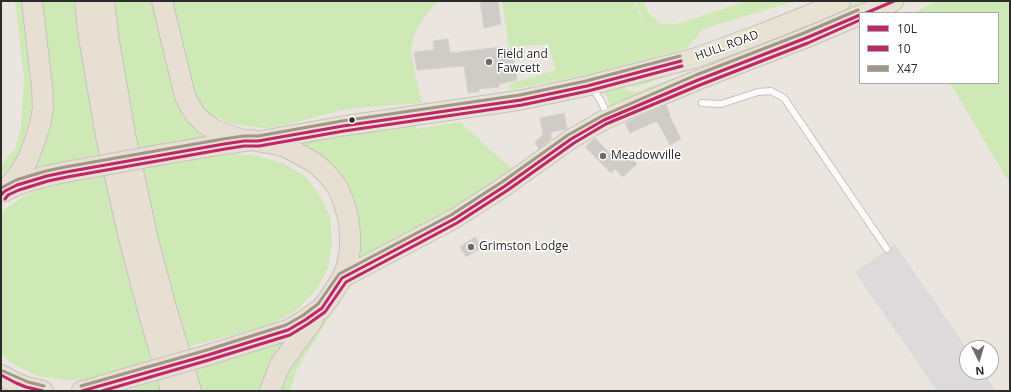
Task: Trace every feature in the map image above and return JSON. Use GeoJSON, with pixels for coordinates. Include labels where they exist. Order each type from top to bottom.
{"type":"FeatureCollection","features":[{"type":"Feature","properties":{"kind":"highway"},"geometry":{"type":"LineString","coordinates":[[3,193],[21,171],[28,159],[40,125],[43,108],[32,1]]}},
{"type":"Feature","properties":{"kind":"highway"},"geometry":{"type":"LineString","coordinates":[[85,1],[109,150],[133,253],[171,391]]}},
{"type":"Feature","properties":{"kind":"highway"},"geometry":{"type":"LineString","coordinates":[[104,1],[109,42],[125,134],[148,240],[166,308],[191,391]]}},
{"type":"Feature","properties":{"kind":"highway"},"geometry":{"type":"LineString","coordinates":[[162,1],[184,96],[204,123],[215,130],[251,141],[286,147],[314,163],[327,174],[338,188],[344,203],[350,234],[349,255],[342,278],[280,365],[270,391]]}},
{"type":"Feature","properties":{"kind":"highway"},"geometry":{"type":"LineString","coordinates":[[3,193],[17,185],[46,176],[165,154],[251,141]]}},
{"type":"Feature","properties":{"kind":"highway"},"geometry":{"type":"LineString","coordinates":[[82,391],[208,355],[288,330],[306,320],[322,308]]}},
{"type":"Feature","properties":{"kind":"highway"},"geometry":{"type":"LineString","coordinates":[[1,375],[26,387],[43,391]]}},
{"type":"Feature","properties":{"kind":"main road","name":"HULL ROAD"},"geometry":{"type":"LineString","coordinates":[[251,141],[521,100],[587,86],[695,58],[763,33],[841,1]]}},
{"type":"Feature","properties":{"kind":"main road"},"geometry":{"type":"LineString","coordinates":[[868,12],[894,1]]}},
{"type":"Feature","properties":{"kind":"main road","name":"HULL ROAD"},"geometry":{"type":"LineString","coordinates":[[342,278],[454,219],[505,186],[571,139],[604,120],[698,80],[859,15]]}},
{"type":"Feature","properties":{"kind":"lane"},"geometry":{"type":"LineString","coordinates":[[587,86],[595,92],[601,101],[604,110],[604,120]]}},
{"type":"Feature","properties":{"kind":"lane"},"geometry":{"type":"LineString","coordinates":[[702,103],[721,104],[758,92],[771,91],[784,98],[888,249]]}},
{"type":"Feature","properties":{"kind":"shaded area"},"geometry":{"type":"Polygon","coordinates":[[[895,244],[961,340],[959,340],[959,380],[988,380],[996,391],[937,391],[855,272],[895,244]]]}},
{"type":"Feature","properties":{"kind":"green space"},"geometry":{"type":"Polygon","coordinates":[[[15,1],[25,1],[35,111],[20,159],[1,176],[1,165],[15,149],[21,128],[24,79],[15,1]]]}},
{"type":"Feature","properties":{"kind":"green space"},"geometry":{"type":"Polygon","coordinates":[[[38,1],[77,1],[103,154],[29,169],[45,136],[38,1]]]}},
{"type":"Feature","properties":{"kind":"green space"},"geometry":{"type":"Polygon","coordinates":[[[110,1],[156,1],[177,100],[183,116],[199,132],[211,138],[163,149],[135,148],[110,1]]]}},
{"type":"Feature","properties":{"kind":"green space"},"geometry":{"type":"Polygon","coordinates":[[[166,1],[438,1],[423,19],[414,35],[411,51],[422,103],[342,110],[281,126],[264,128],[231,123],[217,117],[214,119],[207,115],[191,90],[181,37],[168,16],[166,1]]]}},
{"type":"Feature","properties":{"kind":"green space"},"geometry":{"type":"Polygon","coordinates":[[[502,1],[634,1],[648,35],[635,1],[644,1],[647,11],[661,24],[677,24],[746,1],[792,2],[703,29],[687,48],[592,74],[510,90],[509,84],[556,70],[548,44],[509,47],[502,1]]]}},
{"type":"Feature","properties":{"kind":"green space"},"geometry":{"type":"Polygon","coordinates":[[[859,1],[879,1],[713,68],[707,62],[636,87],[633,87],[629,83],[817,19],[859,1]]]}},
{"type":"Feature","properties":{"kind":"green space"},"geometry":{"type":"Polygon","coordinates":[[[937,1],[1010,1],[1010,184],[951,84],[999,84],[999,12],[915,12],[937,1]]]}},
{"type":"Feature","properties":{"kind":"green space"},"geometry":{"type":"Polygon","coordinates":[[[706,67],[610,111],[608,98],[601,89],[623,85],[627,91],[636,92],[706,67]]]}},
{"type":"Feature","properties":{"kind":"green space"},"geometry":{"type":"Polygon","coordinates":[[[460,122],[514,171],[400,241],[353,261],[351,209],[296,142],[415,124],[416,129],[460,122]]]}},
{"type":"Feature","properties":{"kind":"green space"},"geometry":{"type":"Polygon","coordinates":[[[229,153],[258,156],[284,164],[305,176],[321,197],[330,217],[332,241],[328,268],[318,287],[298,309],[271,325],[186,348],[139,170],[229,153]]]}},
{"type":"Feature","properties":{"kind":"green space"},"geometry":{"type":"Polygon","coordinates":[[[106,175],[154,358],[97,379],[68,380],[38,376],[10,362],[1,354],[1,212],[21,198],[39,189],[106,175]]]}},
{"type":"Feature","properties":{"kind":"green space"},"geometry":{"type":"Polygon","coordinates":[[[336,306],[297,369],[290,391],[276,391],[298,348],[336,306]]]}},
{"type":"Feature","properties":{"kind":"green space"},"geometry":{"type":"Polygon","coordinates":[[[284,341],[272,366],[265,391],[198,391],[192,370],[284,341]]]}},
{"type":"Feature","properties":{"kind":"green space"},"geometry":{"type":"Polygon","coordinates":[[[161,380],[164,391],[125,391],[161,380]]]}},
{"type":"Feature","properties":{"kind":"building"},"geometry":{"type":"Polygon","coordinates":[[[480,1],[498,1],[501,24],[484,28],[480,1]]]}},
{"type":"Feature","properties":{"kind":"building","name":"Field and Fawcett"},"geometry":{"type":"Polygon","coordinates":[[[448,39],[450,53],[501,47],[503,49],[512,49],[517,80],[499,84],[499,87],[479,89],[479,92],[468,93],[464,66],[417,70],[414,52],[434,50],[433,41],[448,39]]]}},
{"type":"Feature","properties":{"kind":"building"},"geometry":{"type":"Polygon","coordinates":[[[666,105],[669,115],[681,139],[670,145],[657,121],[630,133],[625,123],[666,105]]]}},
{"type":"Feature","properties":{"kind":"building"},"geometry":{"type":"Polygon","coordinates":[[[564,113],[567,129],[551,132],[551,139],[539,149],[535,142],[543,135],[540,118],[564,113]]]}},
{"type":"Feature","properties":{"kind":"building","name":"Meadowville"},"geometry":{"type":"Polygon","coordinates":[[[595,138],[616,160],[625,152],[637,164],[623,177],[615,169],[611,173],[585,147],[595,138]]]}},
{"type":"Feature","properties":{"kind":"building","name":"Grimston Lodge"},"geometry":{"type":"Polygon","coordinates":[[[475,237],[482,247],[466,257],[460,247],[475,237]]]}},
{"type":"Feature","properties":{"kind":"transit line","name":"10L"},"geometry":{"type":"LineString","coordinates":[[868,12],[894,1]]}},
{"type":"Feature","properties":{"kind":"transit line","name":"X47"},"geometry":{"type":"LineString","coordinates":[[81,386],[207,350],[286,325],[302,316],[318,304],[339,274],[451,215],[502,182],[568,135],[602,116],[696,75],[804,33],[858,10]]}},
{"type":"Feature","properties":{"kind":"transit line","name":"10L"},"geometry":{"type":"LineString","coordinates":[[82,391],[208,355],[288,330],[322,308],[342,278],[454,219],[505,186],[571,139],[604,120],[698,80],[806,38],[859,15]]}},
{"type":"Feature","properties":{"kind":"transit line","name":"10"},"geometry":{"type":"LineString","coordinates":[[102,391],[290,335],[325,312],[346,282],[457,223],[508,190],[574,143],[606,124],[700,85],[808,43],[859,20]]}},
{"type":"Feature","properties":{"kind":"transit line","name":"X47"},"geometry":{"type":"LineString","coordinates":[[1,188],[16,180],[65,167],[223,139],[258,136],[342,121],[520,95],[586,81],[680,56]]}},
{"type":"Feature","properties":{"kind":"transit line","name":"10L"},"geometry":{"type":"LineString","coordinates":[[1,195],[5,191],[17,185],[66,172],[224,144],[244,141],[258,141],[343,126],[521,100],[587,86],[681,61]]}},
{"type":"Feature","properties":{"kind":"transit line","name":"10"},"geometry":{"type":"LineString","coordinates":[[5,199],[8,195],[19,190],[67,177],[225,149],[244,146],[259,146],[344,131],[522,105],[588,91],[682,66]]}},
{"type":"Feature","properties":{"kind":"transit line","name":"X47"},"geometry":{"type":"LineString","coordinates":[[3,371],[28,382],[44,386]]}},
{"type":"Feature","properties":{"kind":"transit line","name":"10L"},"geometry":{"type":"LineString","coordinates":[[1,375],[26,387],[43,391]]}},
{"type":"Feature","properties":{"kind":"place","name":"Field and Fawcett"},"geometry":{"type":"Point","coordinates":[489,62]}},
{"type":"Feature","properties":{"kind":"place","name":"Meadowville"},"geometry":{"type":"Point","coordinates":[603,156]}},
{"type":"Feature","properties":{"kind":"place","name":"Grimston Lodge"},"geometry":{"type":"Point","coordinates":[471,247]}}]}
